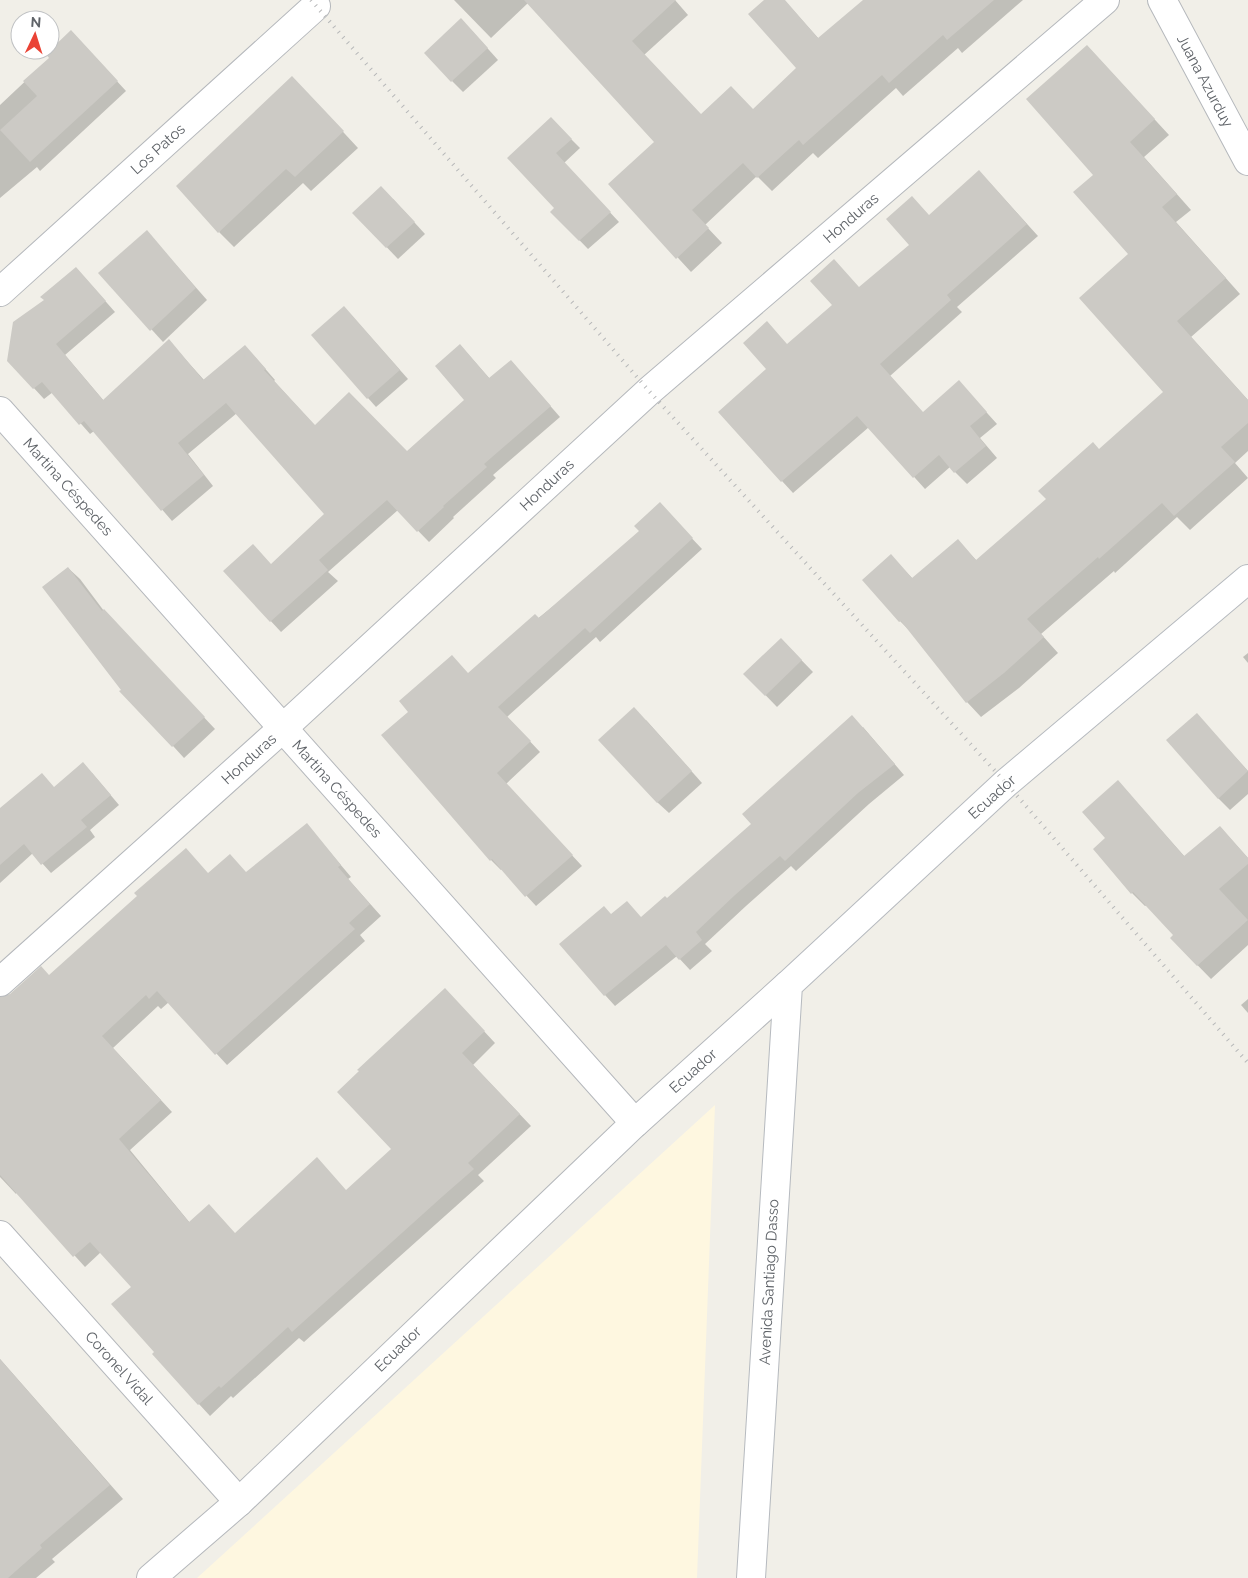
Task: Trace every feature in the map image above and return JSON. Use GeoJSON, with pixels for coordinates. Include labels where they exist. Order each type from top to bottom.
{"type":"FeatureCollection","features":[{"type":"Feature","properties":{"kind":"street","name":"Honduras"},"geometry":{"type":"LineString","coordinates":[[0,982],[283,728],[649,391],[1105,0]]}},
{"type":"Feature","properties":{"kind":"street","name":"Juana Azurduy"},"geometry":{"type":"LineString","coordinates":[[1162,0],[1248,161]]}},
{"type":"Feature","properties":{"kind":"street","name":"Los Patos"},"geometry":{"type":"LineString","coordinates":[[0,292],[316,6]]}},
{"type":"Feature","properties":{"kind":"street","name":"Martina Céspedes"},"geometry":{"type":"LineString","coordinates":[[0,411],[635,1123]]}},
{"type":"Feature","properties":{"kind":"street","name":"Ecuador"},"geometry":{"type":"LineString","coordinates":[[151,1578],[239,1502],[635,1123],[788,985],[1006,783],[1248,579]]}},
{"type":"Feature","properties":{"kind":"street","name":"Avenida Santiago Dasso"},"geometry":{"type":"LineString","coordinates":[[752,1578],[788,985]]}},
{"type":"Feature","properties":{"kind":"street","name":"Coronel Vidal"},"geometry":{"type":"LineString","coordinates":[[0,1235],[239,1502]]}},
{"type":"Feature","properties":{"kind":"shaded area"},"geometry":{"type":"Polygon","coordinates":[[[715,1105],[697,1578],[197,1578],[715,1105]]]}},
{"type":"Feature","properties":{"kind":"building"},"geometry":{"type":"Polygon","coordinates":[[[524,0],[676,0],[632,41],[701,114],[731,86],[753,109],[796,68],[748,14],[764,0],[785,0],[818,38],[863,0],[994,0],[947,40],[943,35],[889,83],[882,75],[803,145],[799,140],[757,178],[743,163],[692,210],[709,228],[676,259],[608,184],[654,142],[524,0]]]}},
{"type":"Feature","properties":{"kind":"building"},"geometry":{"type":"Polygon","coordinates":[[[461,18],[488,48],[451,82],[424,53],[461,18]]]}},
{"type":"Feature","properties":{"kind":"building"},"geometry":{"type":"Polygon","coordinates":[[[71,30],[118,81],[30,162],[0,130],[37,96],[23,81],[47,60],[60,60],[60,41],[71,30]]]}},
{"type":"Feature","properties":{"kind":"building"},"geometry":{"type":"Polygon","coordinates":[[[1087,45],[1155,119],[1130,142],[1177,194],[1162,207],[1226,278],[1177,321],[1248,400],[1248,423],[1221,447],[1235,462],[1174,516],[1162,503],[1027,619],[1044,637],[1004,673],[966,703],[901,621],[899,622],[862,580],[891,554],[912,578],[958,539],[976,560],[1046,499],[1038,491],[1093,442],[1099,449],[1163,392],[1079,298],[1128,254],[1073,192],[1093,175],[1026,99],[1087,45]]]}},
{"type":"Feature","properties":{"kind":"building"},"geometry":{"type":"Polygon","coordinates":[[[292,76],[344,131],[295,177],[286,169],[218,233],[176,186],[292,76]]]}},
{"type":"Feature","properties":{"kind":"building"},"geometry":{"type":"Polygon","coordinates":[[[551,117],[572,139],[556,153],[611,212],[579,241],[550,212],[554,208],[507,158],[551,117]]]}},
{"type":"Feature","properties":{"kind":"building"},"geometry":{"type":"Polygon","coordinates":[[[979,170],[1027,224],[947,295],[951,300],[880,364],[923,412],[959,380],[987,412],[970,426],[986,446],[954,473],[939,455],[913,478],[857,416],[781,482],[718,412],[766,369],[743,343],[767,321],[787,344],[832,305],[810,281],[834,259],[859,287],[909,245],[886,219],[912,196],[929,215],[979,170]]]}},
{"type":"Feature","properties":{"kind":"building"},"geometry":{"type":"Polygon","coordinates":[[[381,186],[415,222],[386,248],[352,213],[381,186]]]}},
{"type":"Feature","properties":{"kind":"building"},"geometry":{"type":"Polygon","coordinates":[[[147,230],[196,288],[150,331],[98,273],[147,230]]]}},
{"type":"Feature","properties":{"kind":"building"},"geometry":{"type":"Polygon","coordinates":[[[76,267],[106,301],[56,344],[103,400],[169,339],[203,380],[245,345],[266,369],[264,370],[315,425],[349,392],[407,451],[464,400],[435,366],[460,344],[489,378],[511,360],[551,406],[484,464],[487,467],[417,532],[387,500],[319,560],[328,570],[270,622],[223,571],[253,544],[271,564],[324,514],[226,403],[178,443],[204,475],[161,511],[84,421],[79,425],[42,382],[33,389],[7,361],[13,322],[44,300],[40,297],[76,267]]]}},
{"type":"Feature","properties":{"kind":"building"},"geometry":{"type":"Polygon","coordinates":[[[344,306],[400,370],[367,399],[311,335],[344,306]]]}},
{"type":"Feature","properties":{"kind":"building"},"geometry":{"type":"Polygon","coordinates":[[[660,502],[693,538],[590,633],[585,628],[498,707],[531,741],[497,773],[573,855],[525,897],[492,859],[490,861],[381,735],[408,712],[399,701],[452,655],[468,673],[535,614],[539,618],[639,531],[634,526],[660,502]]]}},
{"type":"Feature","properties":{"kind":"building"},"geometry":{"type":"Polygon","coordinates":[[[68,567],[102,611],[104,609],[205,717],[172,747],[119,691],[121,690],[42,587],[68,567]]]}},
{"type":"Feature","properties":{"kind":"building"},"geometry":{"type":"Polygon","coordinates":[[[781,638],[802,660],[765,696],[743,674],[781,638]]]}},
{"type":"Feature","properties":{"kind":"building"},"geometry":{"type":"Polygon","coordinates":[[[634,707],[692,771],[657,803],[598,740],[634,707]]]}},
{"type":"Feature","properties":{"kind":"building"},"geometry":{"type":"Polygon","coordinates":[[[1197,713],[1248,771],[1218,799],[1166,740],[1197,713]]]}},
{"type":"Feature","properties":{"kind":"building"},"geometry":{"type":"Polygon","coordinates":[[[852,715],[895,764],[858,793],[785,861],[780,856],[735,895],[696,932],[702,940],[679,960],[666,945],[604,996],[559,944],[604,906],[611,914],[627,901],[641,917],[665,896],[667,898],[751,824],[742,814],[852,715]]]}},
{"type":"Feature","properties":{"kind":"building"},"geometry":{"type":"Polygon","coordinates":[[[83,762],[111,795],[81,820],[87,827],[41,865],[24,844],[0,865],[0,808],[42,773],[54,787],[83,762]]]}},
{"type":"Feature","properties":{"kind":"building"},"geometry":{"type":"Polygon","coordinates":[[[1118,780],[1184,856],[1220,826],[1248,858],[1248,864],[1219,889],[1248,920],[1197,966],[1170,938],[1173,935],[1133,892],[1131,894],[1093,849],[1105,838],[1082,812],[1118,780]]]}},
{"type":"Feature","properties":{"kind":"building"},"geometry":{"type":"Polygon","coordinates":[[[307,823],[341,865],[338,867],[370,904],[349,923],[355,929],[215,1055],[157,991],[149,999],[146,995],[102,1036],[161,1100],[119,1139],[189,1222],[209,1204],[235,1233],[317,1157],[346,1190],[391,1149],[337,1092],[359,1071],[357,1070],[445,988],[485,1031],[462,1053],[520,1114],[468,1163],[474,1169],[292,1332],[288,1327],[221,1388],[219,1386],[198,1405],[152,1354],[154,1352],[111,1304],[131,1287],[90,1242],[73,1257],[0,1175],[0,997],[10,994],[41,966],[49,975],[137,896],[134,893],[186,848],[208,873],[230,854],[246,872],[307,823]]]}},
{"type":"Feature","properties":{"kind":"building"},"geometry":{"type":"Polygon","coordinates":[[[0,1359],[110,1485],[40,1545],[42,1548],[8,1578],[0,1578],[0,1359]]]}},
{"type":"Feature","properties":{"kind":"railway"},"geometry":{"type":"LineString","coordinates":[[311,0],[649,391],[1006,783],[1248,1063]]}}]}
